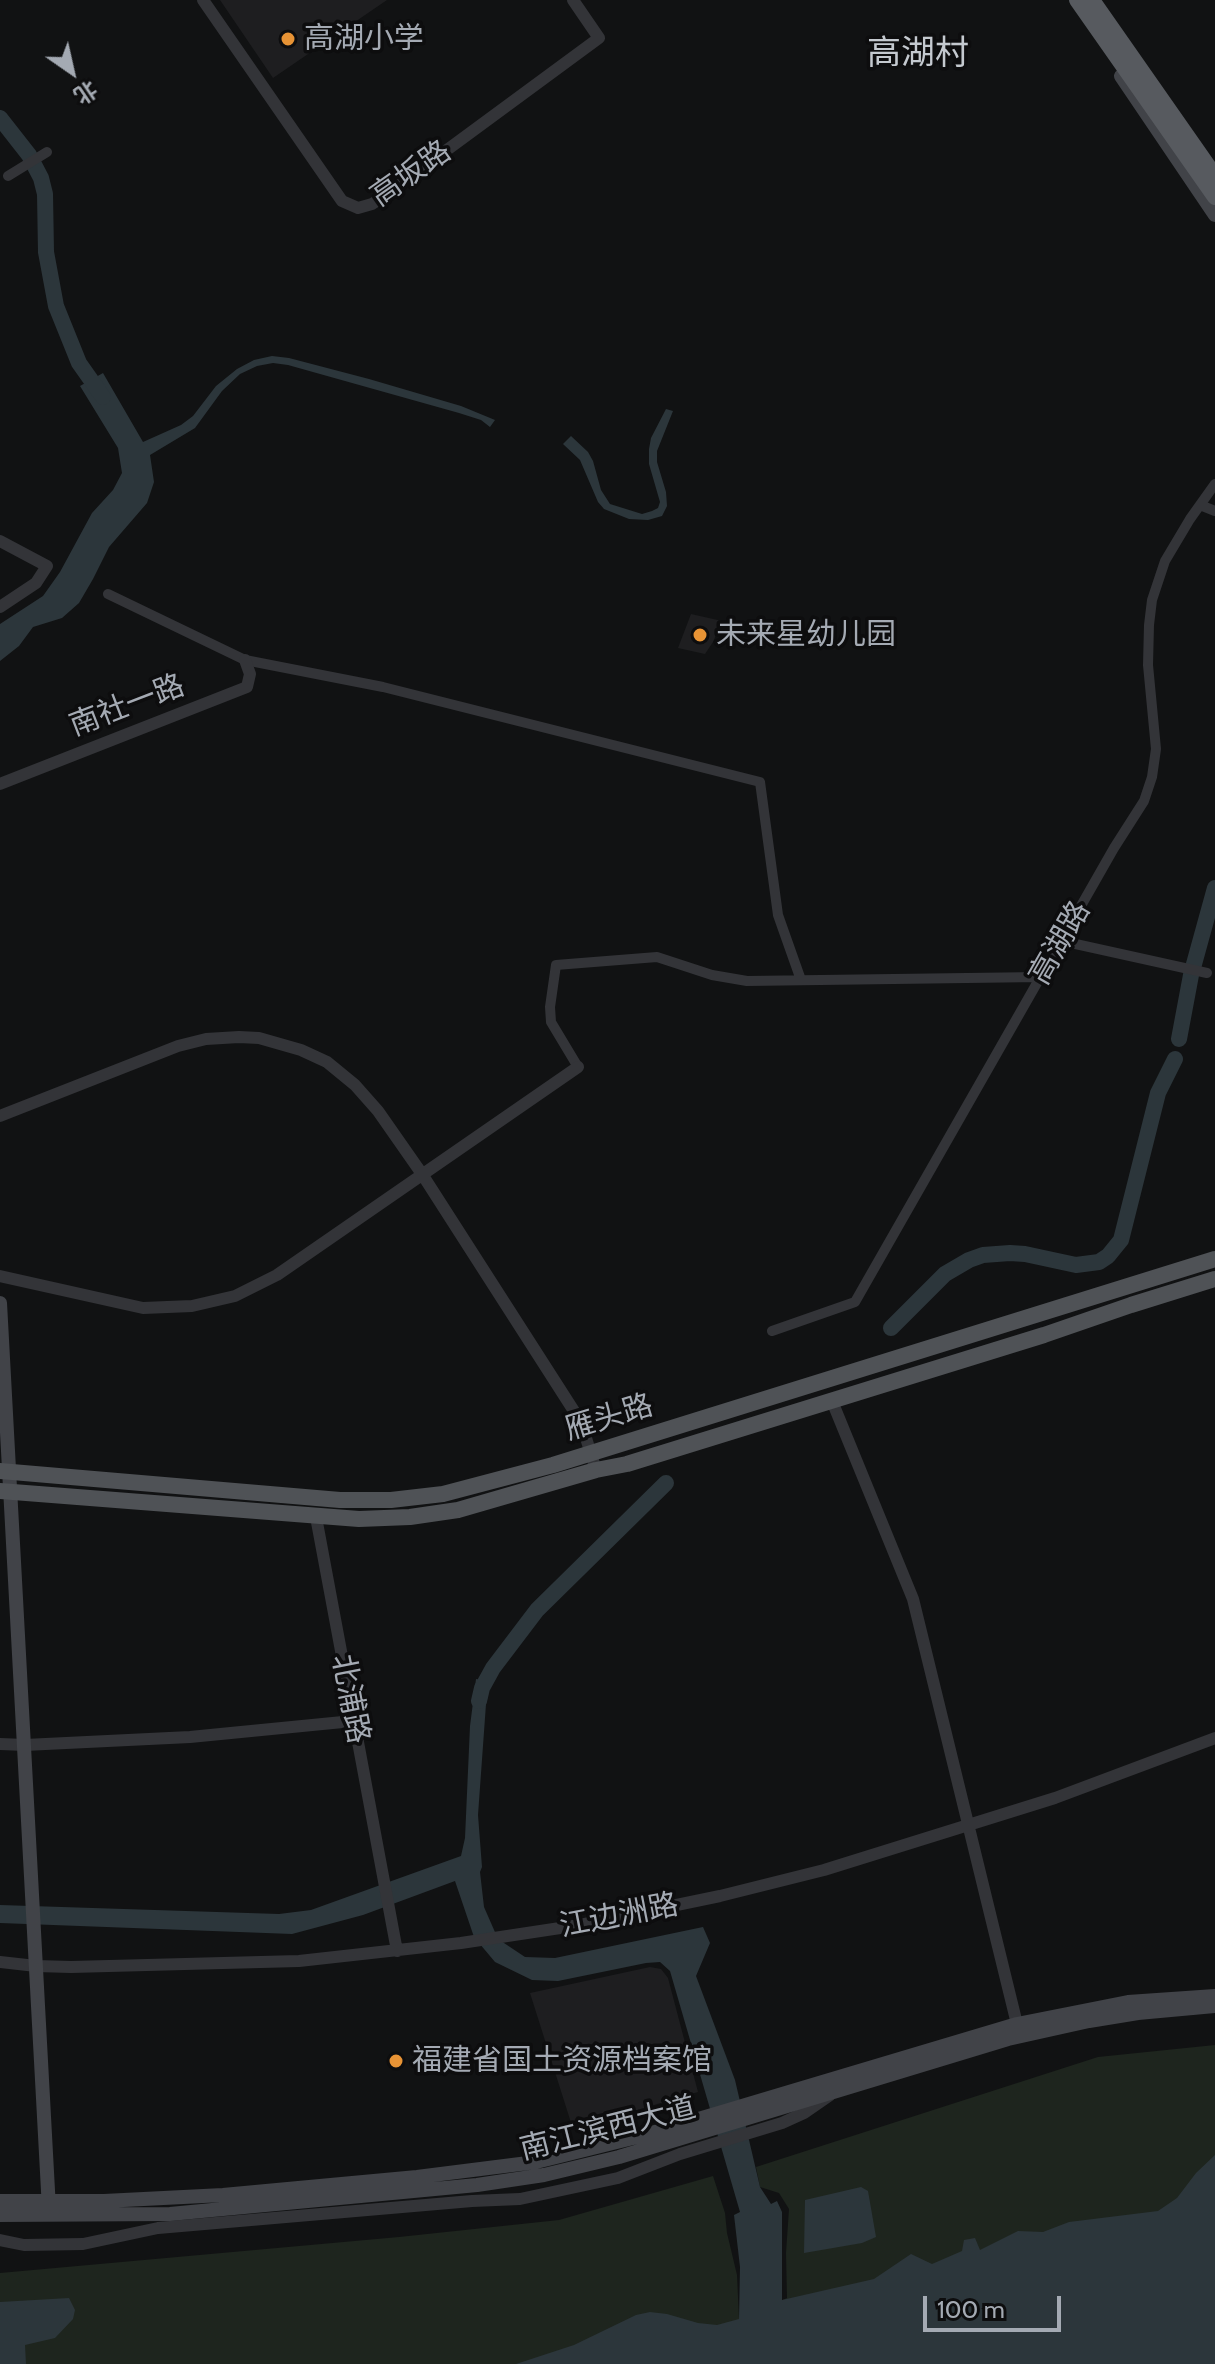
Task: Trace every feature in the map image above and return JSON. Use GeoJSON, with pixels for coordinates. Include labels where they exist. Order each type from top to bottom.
{"type":"FeatureCollection","features":[{"type":"Feature","properties":{"kind":"highway"},"geometry":{"type":"LineString","coordinates":[[1077,0],[1215,197]]}},
{"type":"Feature","properties":{"kind":"highway"},"geometry":{"type":"LineString","coordinates":[[1092,0],[1215,176]]}},
{"type":"Feature","properties":{"kind":"main road"},"geometry":{"type":"LineString","coordinates":[[1069,0],[1215,215]]}},
{"type":"Feature","properties":{"kind":"main road"},"geometry":{"type":"LineString","coordinates":[[1102,0],[1215,166]]}},
{"type":"Feature","properties":{"kind":"main road","name":"雁头路"},"geometry":{"type":"LineString","coordinates":[[5,1471],[307,1498],[383,1500],[426,1497],[460,1491],[591,1453],[1215,1259]]}},
{"type":"Feature","properties":{"kind":"main road","name":"雁头路"},"geometry":{"type":"LineString","coordinates":[[5,1492],[316,1517],[375,1519],[458,1510],[627,1464],[1215,1279]]}},
{"type":"Feature","properties":{"kind":"main road"},"geometry":{"type":"LineString","coordinates":[[0,1303],[5,1492],[25,1745],[49,2209]]}},
{"type":"Feature","properties":{"kind":"main road","name":"南江滨西大道"},"geometry":{"type":"LineString","coordinates":[[747,2119],[1017,2024],[1128,2002],[1215,1996]]}},
{"type":"Feature","properties":{"kind":"main road","name":"南江滨西大道"},"geometry":{"type":"LineString","coordinates":[[0,2201],[49,2209],[170,2214],[503,2181],[577,2168],[1008,2039],[1138,2013],[1215,2006]]}},
{"type":"Feature","properties":{"kind":"main road","name":"南江滨西大道"},"geometry":{"type":"LineString","coordinates":[[0,2215],[49,2209]]}},
{"type":"Feature","properties":{"kind":"street","name":"高坂路"},"geometry":{"type":"LineString","coordinates":[[203,0],[342,201],[358,208],[383,197],[599,38],[573,0]]}},
{"type":"Feature","properties":{"kind":"street"},"geometry":{"type":"LineString","coordinates":[[13,174],[45,153]]}},
{"type":"Feature","properties":{"kind":"street","name":"高湖路"},"geometry":{"type":"LineString","coordinates":[[772,1331],[855,1302],[1144,801],[1150,785],[1156,742],[1148,665],[1150,612],[1165,561],[1215,484]]}},
{"type":"Feature","properties":{"kind":"street"},"geometry":{"type":"LineString","coordinates":[[1200,505],[1215,511]]}},
{"type":"Feature","properties":{"kind":"street"},"geometry":{"type":"LineString","coordinates":[[0,541],[47,566],[36,583],[0,607]]}},
{"type":"Feature","properties":{"kind":"street"},"geometry":{"type":"LineString","coordinates":[[108,594],[245,660],[383,687],[760,782],[778,915],[801,980]]}},
{"type":"Feature","properties":{"kind":"street","name":"南社一路"},"geometry":{"type":"LineString","coordinates":[[0,784],[247,687],[250,674],[245,660]]}},
{"type":"Feature","properties":{"kind":"street"},"geometry":{"type":"LineString","coordinates":[[1062,941],[1207,973]]}},
{"type":"Feature","properties":{"kind":"street"},"geometry":{"type":"LineString","coordinates":[[0,1276],[135,1307],[209,1303],[243,1293],[267,1281],[578,1067],[551,1022],[556,965],[657,957],[722,978],[747,981],[1040,977]]}},
{"type":"Feature","properties":{"kind":"street"},"geometry":{"type":"LineString","coordinates":[[0,1116],[178,1046],[227,1037],[259,1038],[301,1050],[337,1069],[378,1111],[422,1174],[581,1422],[596,1470]]}},
{"type":"Feature","properties":{"kind":"street"},"geometry":{"type":"LineString","coordinates":[[832,1401],[913,1599],[1017,2024]]}},
{"type":"Feature","properties":{"kind":"street","name":"北浦路"},"geometry":{"type":"LineString","coordinates":[[316,1517],[397,1951]]}},
{"type":"Feature","properties":{"kind":"street"},"geometry":{"type":"LineString","coordinates":[[0,1744],[190,1737],[353,1721]]}},
{"type":"Feature","properties":{"kind":"street","name":"江边洲路"},"geometry":{"type":"LineString","coordinates":[[0,1962],[36,1966],[299,1961],[397,1951],[580,1925],[720,1896],[824,1870],[1055,1798],[1215,1738]]}},
{"type":"Feature","properties":{"kind":"street"},"geometry":{"type":"LineString","coordinates":[[0,2240],[24,2245],[83,2244],[158,2228],[472,2201],[509,2201],[618,2178],[680,2154],[713,2129]]}},
{"type":"Feature","properties":{"kind":"shaded area","name":"高湖小学"},"geometry":{"type":"Polygon","coordinates":[[[220,0],[387,0],[273,78],[220,0]]]}},
{"type":"Feature","properties":{"kind":"shaded area"},"geometry":{"type":"Polygon","coordinates":[[[272,356],[369,379],[461,406],[495,420],[490,427],[481,420],[459,413],[288,365],[273,363],[257,366],[240,374],[222,391],[195,428],[150,455],[154,482],[147,503],[109,547],[79,603],[62,618],[33,627],[19,646],[0,661],[0,624],[43,596],[60,572],[92,513],[113,490],[122,473],[118,448],[80,386],[103,373],[143,442],[181,425],[193,416],[216,386],[237,369],[254,360],[272,356]]]}},
{"type":"Feature","properties":{"kind":"shaded area"},"geometry":{"type":"Polygon","coordinates":[[[666,409],[673,411],[657,451],[666,492],[667,506],[662,516],[648,520],[629,519],[604,509],[580,460],[563,444],[571,436],[588,452],[601,490],[610,504],[642,514],[652,511],[658,508],[660,502],[649,464],[649,449],[651,438],[666,409]]]}},
{"type":"Feature","properties":{"kind":"shaded area","name":"未来星幼儿园"},"geometry":{"type":"Polygon","coordinates":[[[691,614],[722,621],[705,654],[678,648],[691,614]]]}},
{"type":"Feature","properties":{"kind":"shaded area"},"geometry":{"type":"Polygon","coordinates":[[[476,1679],[491,1682],[486,1704],[478,1815],[484,1907],[498,1939],[525,1957],[555,1958],[703,1927],[710,1943],[696,1976],[735,2080],[760,2187],[771,2204],[777,2201],[782,2212],[782,2300],[874,2279],[911,2254],[932,2264],[962,2251],[964,2240],[975,2238],[980,2250],[1018,2231],[1043,2232],[1069,2222],[1158,2211],[1177,2198],[1215,2155],[1215,2364],[516,2364],[574,2345],[636,2315],[650,2312],[717,2325],[739,2319],[740,2267],[734,2215],[740,2212],[670,1971],[660,1962],[558,1981],[532,1980],[495,1962],[474,1937],[455,1881],[363,1915],[292,1934],[0,1923],[0,1905],[279,1914],[311,1910],[461,1856],[465,1838],[470,1726],[476,1679]]]}},
{"type":"Feature","properties":{"kind":"shaded area"},"geometry":{"type":"Polygon","coordinates":[[[650,1967],[661,1969],[668,1978],[698,2092],[573,2129],[530,1993],[650,1967]]]}},
{"type":"Feature","properties":{"kind":"shaded area"},"geometry":{"type":"Polygon","coordinates":[[[1215,2045],[1215,2346],[1145,2364],[0,2364],[0,2273],[559,2220],[713,2176],[725,2213],[737,2275],[739,2319],[787,2298],[789,2209],[779,2193],[760,2187],[756,2167],[1098,2057],[1215,2045]]]}},
{"type":"Feature","properties":{"kind":"shaded area"},"geometry":{"type":"Polygon","coordinates":[[[861,2187],[868,2191],[876,2237],[862,2243],[804,2253],[805,2200],[861,2187]]]}},
{"type":"Feature","properties":{"kind":"shaded area"},"geometry":{"type":"Polygon","coordinates":[[[69,2298],[75,2310],[73,2319],[55,2338],[25,2345],[26,2364],[0,2364],[0,2302],[69,2298]]]}},
{"type":"Feature","properties":{"kind":"waterway"},"geometry":{"type":"LineString","coordinates":[[0,118],[29,155],[41,178],[45,194],[46,252],[56,306],[79,363],[103,397]]}},
{"type":"Feature","properties":{"kind":"waterway"},"geometry":{"type":"LineString","coordinates":[[1179,1039],[1191,975],[1215,888]]}},
{"type":"Feature","properties":{"kind":"waterway"},"geometry":{"type":"LineString","coordinates":[[891,1328],[945,1274],[983,1255],[1025,1254],[1076,1265],[1099,1262],[1108,1256],[1121,1240],[1158,1093],[1175,1059]]}},
{"type":"Feature","properties":{"kind":"waterway"},"geometry":{"type":"LineString","coordinates":[[479,1701],[493,1668],[537,1610],[666,1483]]}},
{"type":"Feature","properties":{"kind":"place","name":"高湖小学"},"geometry":{"type":"Point","coordinates":[288,39]}},
{"type":"Feature","properties":{"kind":"place","name":"未来星幼儿园"},"geometry":{"type":"Point","coordinates":[700,635]}},
{"type":"Feature","properties":{"kind":"place","name":"福建省国土资源档案馆"},"geometry":{"type":"Point","coordinates":[396,2061]}},
{"type":"Feature","properties":{"kind":"district","name":"高湖村"},"geometry":{"type":"Point","coordinates":[918,54]}}]}
